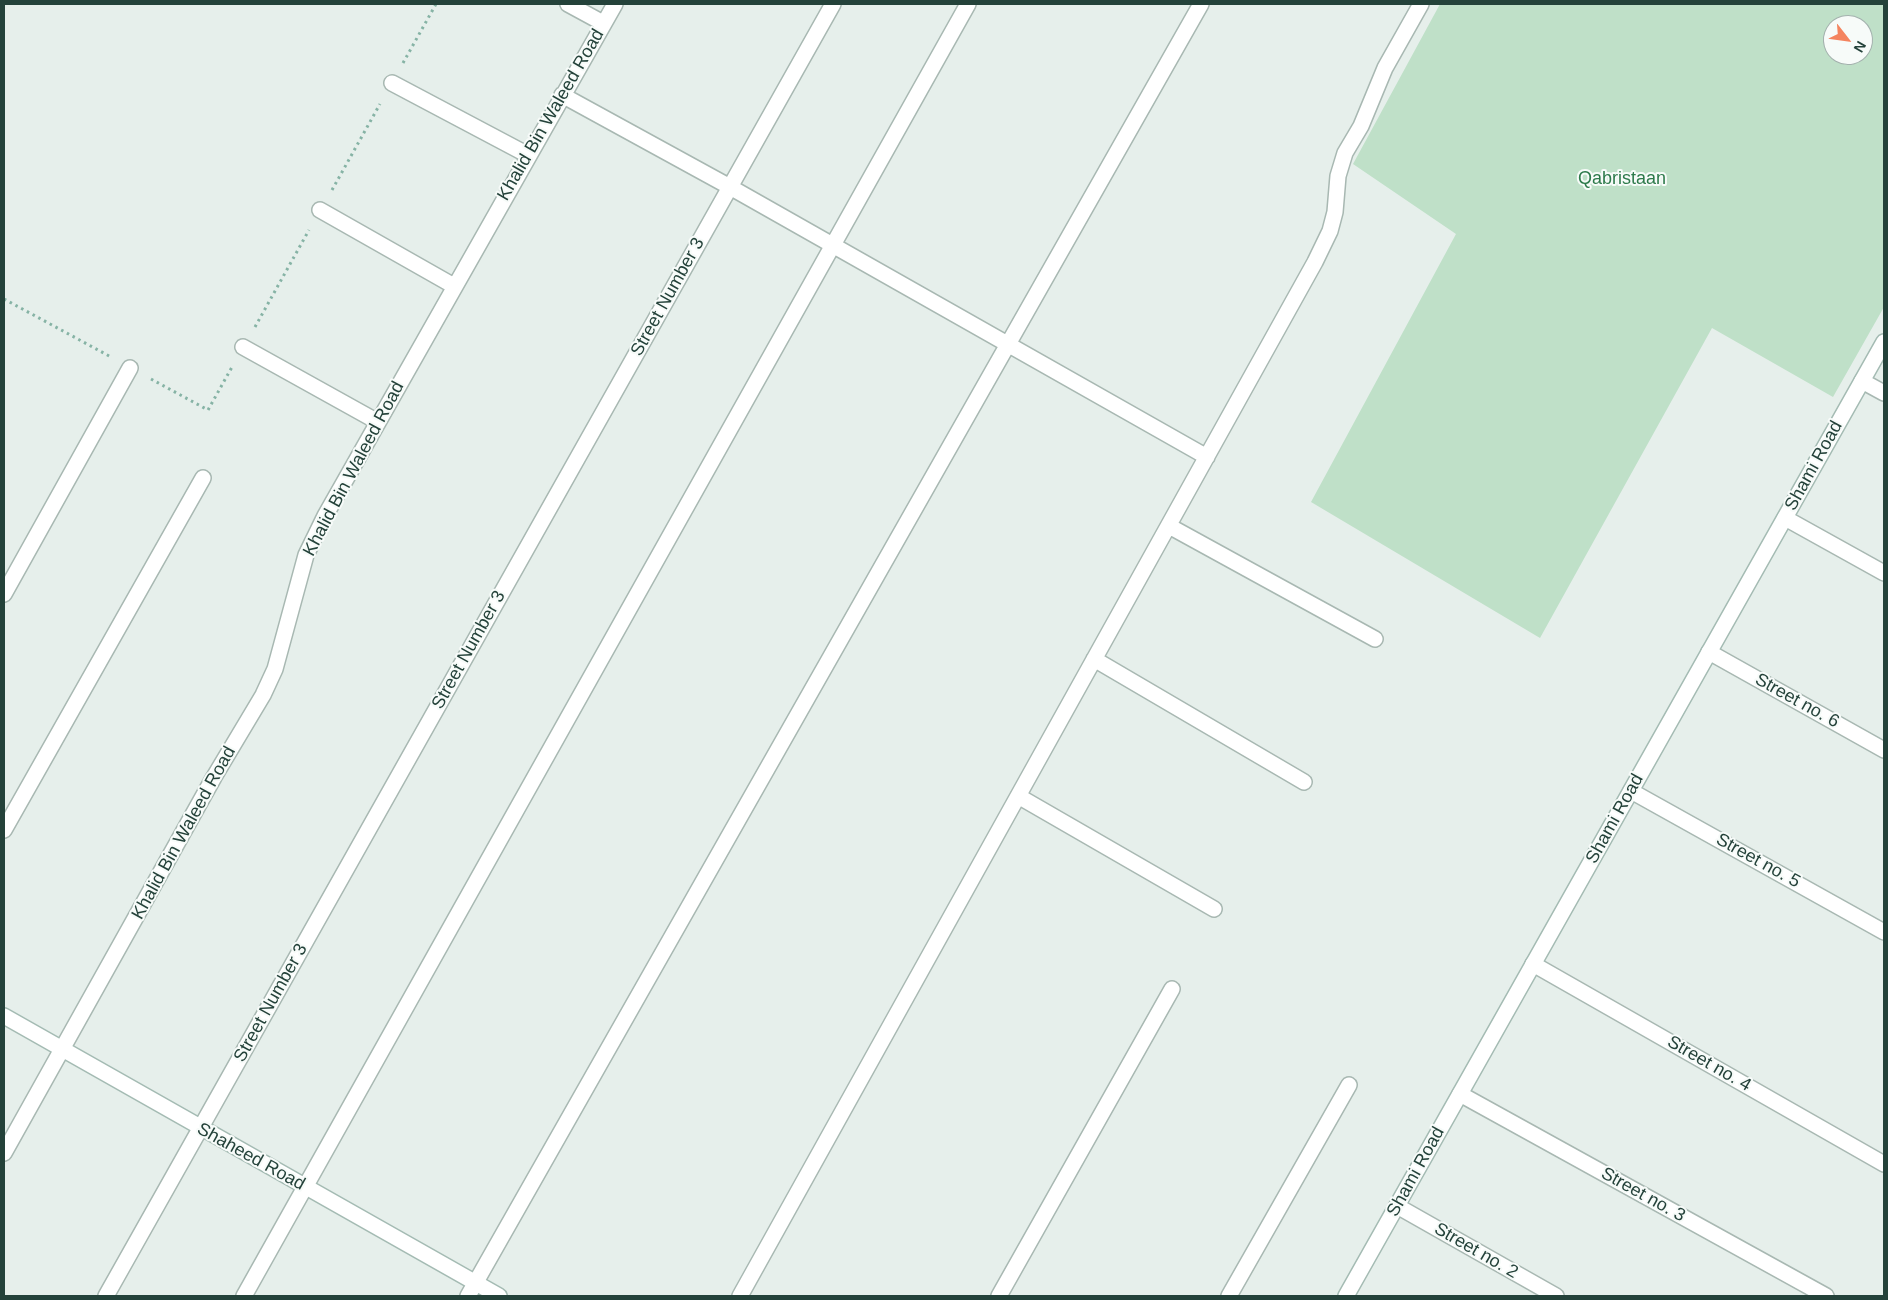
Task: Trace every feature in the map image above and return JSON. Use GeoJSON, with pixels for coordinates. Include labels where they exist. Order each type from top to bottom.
{"type":"FeatureCollection","features":[{"type":"Feature","properties":{"kind":"street"},"geometry":{"type":"LineString","coordinates":[[568,4],[603,23]]}},
{"type":"Feature","properties":{"kind":"street","name":"Khalid Bin Waleed Road"},"geometry":{"type":"LineString","coordinates":[[4,1152],[214,777],[263,695],[275,669],[301,569],[312,540],[615,4]]}},
{"type":"Feature","properties":{"kind":"street","name":"Street Number 3"},"geometry":{"type":"LineString","coordinates":[[106,1296],[833,4]]}},
{"type":"Feature","properties":{"kind":"street"},"geometry":{"type":"LineString","coordinates":[[244,1296],[968,4]]}},
{"type":"Feature","properties":{"kind":"street"},"geometry":{"type":"LineString","coordinates":[[468,1296],[1201,4]]}},
{"type":"Feature","properties":{"kind":"street"},"geometry":{"type":"LineString","coordinates":[[740,1296],[1315,262],[1330,231],[1335,212],[1338,176],[1345,153],[1365,118],[1385,68],[1421,4]]}},
{"type":"Feature","properties":{"kind":"street"},"geometry":{"type":"LineString","coordinates":[[392,83],[528,156]]}},
{"type":"Feature","properties":{"kind":"street"},"geometry":{"type":"LineString","coordinates":[[562,95],[730,187],[1207,457]]}},
{"type":"Feature","properties":{"kind":"street"},"geometry":{"type":"LineString","coordinates":[[320,210],[454,286]]}},
{"type":"Feature","properties":{"kind":"street","name":"Shami Road"},"geometry":{"type":"LineString","coordinates":[[1346,1296],[1884,342]]}},
{"type":"Feature","properties":{"kind":"street"},"geometry":{"type":"LineString","coordinates":[[244,347],[378,422]]}},
{"type":"Feature","properties":{"kind":"street"},"geometry":{"type":"LineString","coordinates":[[4,594],[130,368]]}},
{"type":"Feature","properties":{"kind":"street"},"geometry":{"type":"LineString","coordinates":[[1862,381],[1884,394]]}},
{"type":"Feature","properties":{"kind":"street"},"geometry":{"type":"LineString","coordinates":[[4,830],[203,478]]}},
{"type":"Feature","properties":{"kind":"street"},"geometry":{"type":"LineString","coordinates":[[1785,518],[1884,573]]}},
{"type":"Feature","properties":{"kind":"street"},"geometry":{"type":"LineString","coordinates":[[1168,526],[1375,640]]}},
{"type":"Feature","properties":{"kind":"street","name":"Street no. 6"},"geometry":{"type":"LineString","coordinates":[[1709,652],[1884,750]]}},
{"type":"Feature","properties":{"kind":"street"},"geometry":{"type":"LineString","coordinates":[[1094,659],[1304,782]]}},
{"type":"Feature","properties":{"kind":"street","name":"Street no. 5"},"geometry":{"type":"LineString","coordinates":[[1631,791],[1884,932]]}},
{"type":"Feature","properties":{"kind":"street"},"geometry":{"type":"LineString","coordinates":[[1018,796],[1214,909]]}},
{"type":"Feature","properties":{"kind":"street","name":"Street no. 4"},"geometry":{"type":"LineString","coordinates":[[1533,964],[1884,1164]]}},
{"type":"Feature","properties":{"kind":"street"},"geometry":{"type":"LineString","coordinates":[[999,1296],[1172,989]]}},
{"type":"Feature","properties":{"kind":"street","name":"Shaheed Road"},"geometry":{"type":"LineString","coordinates":[[4,1016],[499,1296]]}},
{"type":"Feature","properties":{"kind":"street"},"geometry":{"type":"LineString","coordinates":[[1229,1296],[1349,1085]]}},
{"type":"Feature","properties":{"kind":"street","name":"Street no. 3"},"geometry":{"type":"LineString","coordinates":[[1460,1094],[1826,1296]]}},
{"type":"Feature","properties":{"kind":"street","name":"Street no. 2"},"geometry":{"type":"LineString","coordinates":[[1397,1206],[1556,1296]]}},
{"type":"Feature","properties":{"kind":"path"},"geometry":{"type":"LineString","coordinates":[[4,299],[208,410],[436,4]]}},
{"type":"Feature","properties":{"kind":"green space","name":"Qabristaan"},"geometry":{"type":"Polygon","coordinates":[[[1440,4],[1884,4],[1884,307],[1833,397],[1712,328],[1540,638],[1311,502],[1456,234],[1353,164],[1440,4]]]}}]}
